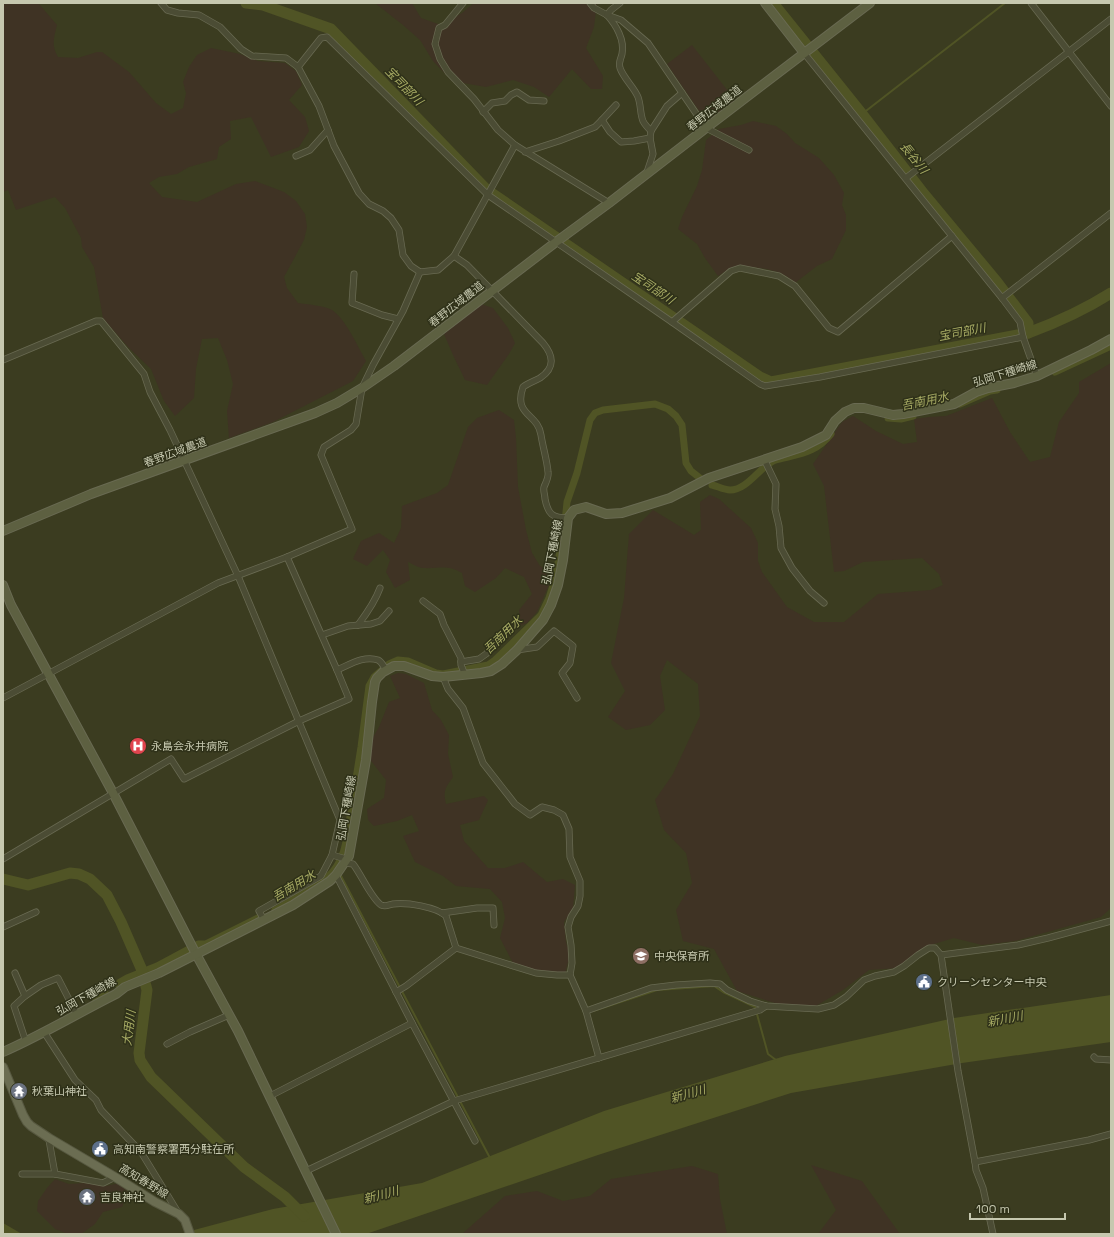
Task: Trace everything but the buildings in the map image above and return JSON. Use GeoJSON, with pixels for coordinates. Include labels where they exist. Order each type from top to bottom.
{"type":"FeatureCollection","features":[{"type":"Feature","properties":{"kind":"main road","name":"高知春野線"},"geometry":{"type":"LineString","coordinates":[[3,1067],[27,1122],[49,1138],[115,1176],[156,1202],[179,1214],[185,1220],[189,1230]]}},
{"type":"Feature","properties":{"kind":"street"},"geometry":{"type":"LineString","coordinates":[[160,3],[167,10],[178,14],[199,15],[215,24],[220,27],[241,49],[252,56],[286,58],[298,67],[319,106],[334,146],[360,194],[369,204],[383,211],[391,218],[399,230],[403,255],[411,266],[420,272],[438,270],[454,256],[515,146]]}},
{"type":"Feature","properties":{"kind":"street"},"geometry":{"type":"LineString","coordinates":[[463,3],[445,25],[439,28],[435,44],[440,59],[448,72],[469,94],[498,130],[515,146],[609,203]]}},
{"type":"Feature","properties":{"kind":"street"},"geometry":{"type":"LineString","coordinates":[[590,3],[594,8],[621,20],[648,43],[706,128],[749,150]]}},
{"type":"Feature","properties":{"kind":"street"},"geometry":{"type":"LineString","coordinates":[[607,15],[620,3]]}},
{"type":"Feature","properties":{"kind":"street"},"geometry":{"type":"LineString","coordinates":[[765,3],[952,236],[1003,297],[1020,322],[1022,336],[1037,376]]}},
{"type":"Feature","properties":{"kind":"street","name":"春野広域農道"},"geometry":{"type":"LineString","coordinates":[[3,531],[91,494],[315,413],[337,403],[362,388],[394,366],[870,3]]}},
{"type":"Feature","properties":{"kind":"street"},"geometry":{"type":"LineString","coordinates":[[1031,3],[1111,106]]}},
{"type":"Feature","properties":{"kind":"street"},"geometry":{"type":"LineString","coordinates":[[607,15],[614,23],[622,42],[623,54],[619,62],[620,68],[639,98],[644,122],[651,131]]}},
{"type":"Feature","properties":{"kind":"street"},"geometry":{"type":"LineString","coordinates":[[906,178],[1111,19]]}},
{"type":"Feature","properties":{"kind":"street"},"geometry":{"type":"LineString","coordinates":[[298,67],[320,38],[327,37],[488,195],[557,241],[760,384],[765,386],[820,377],[1022,336]]}},
{"type":"Feature","properties":{"kind":"street"},"geometry":{"type":"LineString","coordinates":[[483,112],[492,103],[505,101],[517,92],[529,100],[544,101]]}},
{"type":"Feature","properties":{"kind":"street"},"geometry":{"type":"LineString","coordinates":[[646,175],[653,154],[650,138],[651,131],[667,106],[682,93]]}},
{"type":"Feature","properties":{"kind":"street"},"geometry":{"type":"LineString","coordinates":[[525,152],[595,127],[616,105]]}},
{"type":"Feature","properties":{"kind":"street"},"geometry":{"type":"LineString","coordinates":[[602,120],[610,132],[621,142],[650,138]]}},
{"type":"Feature","properties":{"kind":"street"},"geometry":{"type":"LineString","coordinates":[[296,156],[310,150],[328,130]]}},
{"type":"Feature","properties":{"kind":"street"},"geometry":{"type":"LineString","coordinates":[[1003,297],[1111,213]]}},
{"type":"Feature","properties":{"kind":"street"},"geometry":{"type":"LineString","coordinates":[[672,322],[731,271],[740,268],[779,276],[795,286],[829,328],[838,332],[952,236]]}},
{"type":"Feature","properties":{"kind":"street"},"geometry":{"type":"LineString","coordinates":[[454,256],[467,265],[543,343],[551,354],[552,360],[547,372],[540,378],[523,387],[520,395],[523,410],[538,426],[541,433],[549,474],[544,489],[547,507],[550,513],[554,516],[564,518]]}},
{"type":"Feature","properties":{"kind":"street"},"geometry":{"type":"LineString","coordinates":[[3,698],[218,583],[287,557],[352,529],[321,455],[324,447],[351,430],[356,424],[362,388],[398,319],[420,272]]}},
{"type":"Feature","properties":{"kind":"street"},"geometry":{"type":"LineString","coordinates":[[354,274],[352,303],[382,315],[398,319]]}},
{"type":"Feature","properties":{"kind":"street"},"geometry":{"type":"LineString","coordinates":[[3,360],[101,320],[144,374],[150,392],[170,430],[188,459],[340,820],[333,855],[321,876],[259,911],[264,919]]}},
{"type":"Feature","properties":{"kind":"street","name":"弘岡下種崎線"},"geometry":{"type":"LineString","coordinates":[[3,1052],[44,1032],[76,1013],[116,994],[125,987],[160,973],[193,949],[293,905],[330,881],[349,856],[366,760],[374,687],[377,678],[384,667],[404,666],[432,676],[443,677],[491,671],[502,664],[517,650],[543,620],[551,605],[558,585],[563,560],[564,518],[574,510],[586,507],[606,514],[622,513],[670,498],[709,478],[766,463],[802,447],[826,435],[835,421],[845,412],[854,408],[864,408],[893,415],[954,404],[976,392],[1037,376],[1111,339]]}},
{"type":"Feature","properties":{"kind":"street"},"geometry":{"type":"LineString","coordinates":[[766,463],[776,484],[775,509],[779,526],[781,548],[792,568],[810,591],[824,603]]}},
{"type":"Feature","properties":{"kind":"street"},"geometry":{"type":"LineString","coordinates":[[3,859],[171,759],[184,779],[299,721],[349,699],[287,557]]}},
{"type":"Feature","properties":{"kind":"street"},"geometry":{"type":"LineString","coordinates":[[3,585],[10,605],[113,793],[193,949],[229,1015],[270,1096],[336,1234]]}},
{"type":"Feature","properties":{"kind":"street"},"geometry":{"type":"LineString","coordinates":[[358,625],[368,612],[380,588]]}},
{"type":"Feature","properties":{"kind":"street"},"geometry":{"type":"LineString","coordinates":[[423,601],[440,614],[461,658],[464,674]]}},
{"type":"Feature","properties":{"kind":"street"},"geometry":{"type":"LineString","coordinates":[[322,635],[348,626],[370,624],[380,621],[389,611]]}},
{"type":"Feature","properties":{"kind":"street"},"geometry":{"type":"LineString","coordinates":[[517,650],[537,647],[554,631],[573,646],[570,662],[562,673],[577,698]]}},
{"type":"Feature","properties":{"kind":"street"},"geometry":{"type":"LineString","coordinates":[[461,664],[479,659],[486,654],[503,633]]}},
{"type":"Feature","properties":{"kind":"street"},"geometry":{"type":"LineString","coordinates":[[337,670],[363,659],[378,660],[384,667]]}},
{"type":"Feature","properties":{"kind":"street"},"geometry":{"type":"LineString","coordinates":[[443,677],[448,689],[464,708],[483,763],[516,804],[530,815],[542,807],[554,810],[563,815],[569,829],[570,857],[580,881],[578,906],[571,917],[568,927],[572,963],[570,975],[586,1011],[599,1058]]}},
{"type":"Feature","properties":{"kind":"street"},"geometry":{"type":"LineString","coordinates":[[333,855],[344,862],[353,864],[376,901],[382,906],[392,904],[416,904],[442,913],[446,916],[456,948]]}},
{"type":"Feature","properties":{"kind":"street"},"geometry":{"type":"LineString","coordinates":[[336,875],[475,1141]]}},
{"type":"Feature","properties":{"kind":"street"},"geometry":{"type":"LineString","coordinates":[[442,913],[477,908],[493,908],[494,925]]}},
{"type":"Feature","properties":{"kind":"street"},"geometry":{"type":"LineString","coordinates":[[3,927],[36,912]]}},
{"type":"Feature","properties":{"kind":"street"},"geometry":{"type":"LineString","coordinates":[[941,955],[1018,945],[1111,921]]}},
{"type":"Feature","properties":{"kind":"street"},"geometry":{"type":"LineString","coordinates":[[456,948],[536,973],[570,975]]}},
{"type":"Feature","properties":{"kind":"street"},"geometry":{"type":"LineString","coordinates":[[396,992],[456,948]]}},
{"type":"Feature","properties":{"kind":"street"},"geometry":{"type":"LineString","coordinates":[[586,1011],[651,988],[710,983],[720,984],[727,990],[750,1002],[766,1006],[818,1009],[834,1005],[846,997],[864,980],[894,972],[929,948],[935,948],[941,955],[958,1071],[976,1170],[983,1188],[992,1234]]}},
{"type":"Feature","properties":{"kind":"street"},"geometry":{"type":"LineString","coordinates":[[15,973],[25,996]]}},
{"type":"Feature","properties":{"kind":"street"},"geometry":{"type":"LineString","coordinates":[[25,1040],[14,1006],[41,985],[58,978],[76,1013]]}},
{"type":"Feature","properties":{"kind":"street"},"geometry":{"type":"LineString","coordinates":[[306,1171],[386,1134],[454,1100],[760,1010],[766,1006]]}},
{"type":"Feature","properties":{"kind":"street"},"geometry":{"type":"LineString","coordinates":[[167,1044],[229,1015]]}},
{"type":"Feature","properties":{"kind":"street"},"geometry":{"type":"LineString","coordinates":[[270,1096],[412,1023]]}},
{"type":"Feature","properties":{"kind":"street"},"geometry":{"type":"LineString","coordinates":[[44,1032],[75,1080],[96,1100],[101,1110],[141,1152],[179,1214]]}},
{"type":"Feature","properties":{"kind":"street"},"geometry":{"type":"LineString","coordinates":[[1094,1057],[1096,1059],[1111,1060]]}},
{"type":"Feature","properties":{"kind":"street"},"geometry":{"type":"LineString","coordinates":[[975,1162],[1089,1140],[1111,1134]]}},
{"type":"Feature","properties":{"kind":"street"},"geometry":{"type":"LineString","coordinates":[[49,1138],[55,1174]]}},
{"type":"Feature","properties":{"kind":"street"},"geometry":{"type":"LineString","coordinates":[[22,1174],[55,1174],[103,1183],[115,1176]]}},
{"type":"Feature","properties":{"kind":"shaded area"},"geometry":{"type":"Polygon","coordinates":[[[3,3],[39,4],[57,25],[54,37],[54,49],[58,57],[78,58],[97,52],[102,52],[129,72],[156,103],[171,114],[183,108],[186,93],[183,82],[189,67],[197,55],[211,48],[240,54],[258,61],[285,63],[296,71],[302,85],[289,100],[305,117],[309,131],[299,147],[271,157],[251,117],[230,121],[231,139],[219,147],[217,159],[189,167],[177,174],[159,177],[149,183],[162,197],[197,202],[236,184],[255,181],[284,192],[296,201],[305,214],[307,227],[304,240],[284,277],[287,288],[298,303],[320,306],[332,310],[342,319],[366,361],[353,381],[273,422],[229,438],[227,411],[233,384],[227,360],[218,338],[202,339],[196,369],[194,398],[175,416],[164,401],[151,369],[128,347],[103,318],[94,267],[82,247],[81,238],[65,208],[55,197],[16,210],[8,190],[3,192],[3,3]]]}},
{"type":"Feature","properties":{"kind":"shaded area"},"geometry":{"type":"Polygon","coordinates":[[[375,3],[412,3],[421,18],[441,25],[462,13],[474,3],[597,3],[594,27],[586,48],[603,76],[602,89],[591,89],[572,69],[549,97],[534,87],[513,80],[486,87],[452,81],[433,61],[420,40],[375,3]]]}},
{"type":"Feature","properties":{"kind":"shaded area"},"geometry":{"type":"Polygon","coordinates":[[[692,45],[735,100],[706,121],[667,64],[692,45]]]}},
{"type":"Feature","properties":{"kind":"shaded area"},"geometry":{"type":"Polygon","coordinates":[[[753,121],[776,126],[787,134],[795,143],[819,158],[834,175],[844,193],[842,205],[846,215],[846,230],[832,259],[817,266],[795,283],[782,274],[756,267],[729,269],[718,276],[697,244],[678,229],[697,186],[702,170],[706,140],[719,129],[753,121]]]}},
{"type":"Feature","properties":{"kind":"shaded area"},"geometry":{"type":"Polygon","coordinates":[[[481,304],[493,308],[508,328],[515,343],[487,385],[465,380],[444,334],[481,304]]]}},
{"type":"Feature","properties":{"kind":"shaded area"},"geometry":{"type":"Polygon","coordinates":[[[1111,363],[1111,908],[1101,917],[1015,941],[982,945],[954,938],[924,947],[899,968],[869,970],[843,990],[814,1007],[778,1004],[737,991],[714,949],[683,941],[676,910],[692,883],[686,853],[664,830],[655,800],[673,774],[700,716],[698,684],[667,660],[660,676],[665,710],[650,725],[626,730],[608,717],[625,691],[611,663],[624,598],[629,534],[653,510],[694,535],[701,530],[700,502],[710,495],[719,499],[751,528],[758,543],[758,561],[762,572],[787,607],[814,622],[844,622],[878,594],[931,590],[943,585],[939,574],[922,558],[863,562],[844,571],[834,572],[824,486],[813,464],[842,422],[853,416],[876,431],[903,444],[917,442],[914,419],[946,416],[992,398],[1010,432],[1030,462],[1050,457],[1059,422],[1079,393],[1079,382],[1111,363]]]}},
{"type":"Feature","properties":{"kind":"shaded area"},"geometry":{"type":"Polygon","coordinates":[[[499,410],[514,420],[518,487],[526,530],[532,553],[540,566],[547,569],[551,577],[537,612],[527,623],[520,626],[519,610],[532,594],[524,577],[505,568],[496,578],[475,592],[465,586],[462,573],[457,570],[447,568],[421,568],[408,562],[410,580],[395,588],[386,572],[390,560],[383,550],[367,566],[353,559],[361,541],[379,533],[394,543],[401,528],[402,506],[437,493],[448,485],[468,427],[477,418],[499,410]]]}},
{"type":"Feature","properties":{"kind":"shaded area"},"geometry":{"type":"Polygon","coordinates":[[[398,673],[406,674],[424,683],[432,710],[441,720],[449,735],[448,754],[453,777],[445,790],[446,804],[484,796],[488,800],[479,820],[460,825],[464,841],[488,868],[505,868],[523,862],[547,882],[563,879],[575,885],[573,908],[564,922],[566,942],[570,954],[565,974],[539,972],[513,963],[500,938],[505,918],[502,902],[490,889],[456,886],[443,876],[415,862],[403,836],[419,831],[412,815],[397,821],[374,826],[368,820],[367,809],[384,798],[386,780],[368,757],[372,739],[379,727],[389,702],[400,698],[390,676],[398,673]]]}},
{"type":"Feature","properties":{"kind":"shaded area"},"geometry":{"type":"Polygon","coordinates":[[[811,1165],[862,1181],[900,1234],[818,1234],[836,1210],[811,1165]]]}},
{"type":"Feature","properties":{"kind":"shaded area"},"geometry":{"type":"Polygon","coordinates":[[[692,1166],[718,1174],[720,1199],[727,1234],[462,1234],[505,1196],[537,1191],[563,1201],[590,1196],[611,1179],[692,1166]]]}},
{"type":"Feature","properties":{"kind":"shaded area"},"geometry":{"type":"Polygon","coordinates":[[[55,1179],[69,1184],[86,1183],[106,1186],[120,1183],[128,1193],[122,1207],[103,1212],[95,1224],[81,1234],[68,1234],[55,1229],[37,1211],[38,1201],[55,1179]]]}},
{"type":"Feature","properties":{"kind":"water","name":"新川川"},"geometry":{"type":"Polygon","coordinates":[[[1111,995],[1111,1042],[962,1063],[791,1093],[598,1155],[366,1234],[179,1234],[273,1209],[422,1183],[604,1111],[785,1056],[954,1018],[1111,995]]]}},
{"type":"Feature","properties":{"kind":"water"},"geometry":{"type":"Polygon","coordinates":[[[3,1223],[22,1234],[3,1234],[3,1223]]]}},
{"type":"Feature","properties":{"kind":"waterway","name":"宝司部川"},"geometry":{"type":"LineString","coordinates":[[246,3],[263,5],[331,29],[487,190],[760,377],[771,382],[1028,333],[1071,315],[1111,293]]}},
{"type":"Feature","properties":{"kind":"waterway","name":"長谷川"},"geometry":{"type":"LineString","coordinates":[[773,3],[924,194],[997,282],[1028,323],[1028,333]]}},
{"type":"Feature","properties":{"kind":"waterway"},"geometry":{"type":"LineString","coordinates":[[862,114],[1005,3]]}},
{"type":"Feature","properties":{"kind":"waterway","name":"吾南用水"},"geometry":{"type":"LineString","coordinates":[[1055,372],[1111,346]]}},
{"type":"Feature","properties":{"kind":"waterway","name":"吾南用水"},"geometry":{"type":"LineString","coordinates":[[960,404],[990,391],[997,390]]}},
{"type":"Feature","properties":{"kind":"waterway","name":"吾南用水"},"geometry":{"type":"LineString","coordinates":[[565,522],[567,502],[577,473],[590,420],[595,413],[603,410],[655,404],[668,409],[676,416],[682,425],[686,463],[691,471],[700,478]]}},
{"type":"Feature","properties":{"kind":"waterway","name":"吾南用水"},"geometry":{"type":"LineString","coordinates":[[888,418],[901,419],[913,416]]}},
{"type":"Feature","properties":{"kind":"waterway","name":"吾南用水"},"geometry":{"type":"LineString","coordinates":[[712,485],[728,490],[736,489],[747,483],[773,461],[812,450],[831,434]]}},
{"type":"Feature","properties":{"kind":"waterway","name":"吾南用水"},"geometry":{"type":"LineString","coordinates":[[275,910],[320,883],[332,873],[340,860],[346,842],[369,686],[374,677],[389,664],[398,660],[408,661],[436,673],[443,674],[488,665],[541,615],[549,598],[556,576],[561,544]]}},
{"type":"Feature","properties":{"kind":"waterway","name":"大用川"},"geometry":{"type":"LineString","coordinates":[[3,879],[28,885],[70,873],[79,874],[90,879],[107,895],[121,922],[141,968],[147,990],[139,1053],[140,1060],[151,1077],[244,1167],[285,1197],[304,1216]]}},
{"type":"Feature","properties":{"kind":"waterway"},"geometry":{"type":"LineString","coordinates":[[340,874],[490,1158]]}},
{"type":"Feature","properties":{"kind":"waterway","name":"吾南用水"},"geometry":{"type":"LineString","coordinates":[[118,984],[127,978],[157,966],[198,944],[206,944],[258,918]]}},
{"type":"Feature","properties":{"kind":"waterway"},"geometry":{"type":"LineString","coordinates":[[593,1011],[657,990],[714,986],[723,992],[755,1007],[768,1054],[776,1060]]}},
{"type":"Feature","properties":{"kind":"waterway","name":"吾南用水"},"geometry":{"type":"LineString","coordinates":[[96,1001],[106,994]]}},
{"type":"Feature","properties":{"kind":"place","name":"永島会永井病院"},"geometry":{"type":"Point","coordinates":[138,746]}},
{"type":"Feature","properties":{"kind":"place","name":"中央保育所"},"geometry":{"type":"Point","coordinates":[641,956]}},
{"type":"Feature","properties":{"kind":"place","name":"クリーンセンター中央"},"geometry":{"type":"Point","coordinates":[924,982]}},
{"type":"Feature","properties":{"kind":"place","name":"秋葉山神社"},"geometry":{"type":"Point","coordinates":[19,1091]}},
{"type":"Feature","properties":{"kind":"place","name":"高知南警察署西分駐在所"},"geometry":{"type":"Point","coordinates":[100,1149]}},
{"type":"Feature","properties":{"kind":"place","name":"吉良神社"},"geometry":{"type":"Point","coordinates":[87,1197]}}]}
